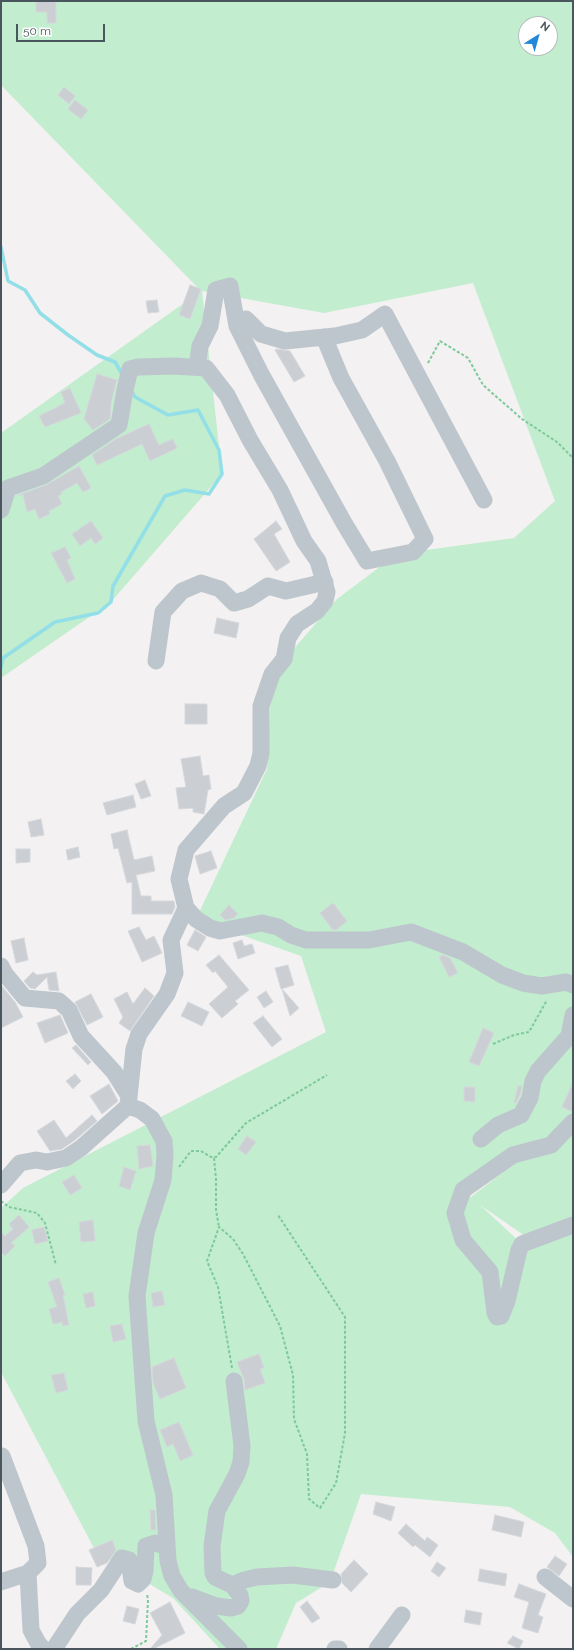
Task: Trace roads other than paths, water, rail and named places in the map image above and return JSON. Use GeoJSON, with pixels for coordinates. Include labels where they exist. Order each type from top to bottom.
{"type":"FeatureCollection","features":[{"type":"Feature","properties":{"kind":"street"},"geometry":{"type":"LineString","coordinates":[[197,367],[200,346],[210,326],[216,290],[230,286],[237,326],[257,367],[344,523],[367,561],[413,552],[425,539],[387,460],[341,378],[324,337]]}},
{"type":"Feature","properties":{"kind":"street"},"geometry":{"type":"LineString","coordinates":[[246,319],[261,334],[285,341],[324,337],[362,330],[386,314],[484,500]]}},
{"type":"Feature","properties":{"kind":"street"},"geometry":{"type":"LineString","coordinates":[[1,510],[8,488],[44,476],[119,425],[130,369],[138,367],[206,368],[227,395],[250,440],[280,490],[304,541],[318,561],[327,592],[324,601],[317,611],[297,624],[288,638],[284,659],[272,674],[261,706],[261,752],[258,766],[244,793],[224,806],[186,850],[179,878],[186,908],[196,919],[210,928],[220,931],[262,923],[278,927],[291,935],[306,940],[369,940],[411,932],[463,952],[502,975],[523,983],[542,986],[566,982],[573,985]]}},
{"type":"Feature","properties":{"kind":"street"},"geometry":{"type":"LineString","coordinates":[[156,661],[163,612],[182,591],[201,583],[220,589],[234,603],[248,599],[268,586],[286,591],[325,582]]}},
{"type":"Feature","properties":{"kind":"street"},"geometry":{"type":"LineString","coordinates":[[1,1185],[20,1163],[36,1160],[48,1162],[66,1158],[82,1148],[129,1101],[134,1049],[139,1034],[167,994],[175,973],[171,940],[186,908]]}},
{"type":"Feature","properties":{"kind":"street"},"geometry":{"type":"LineString","coordinates":[[1,966],[5,974],[25,998],[59,1001],[69,1010],[81,1036],[114,1072],[129,1101],[152,1119],[164,1141],[165,1155],[162,1180],[146,1233],[137,1296],[146,1421],[164,1495],[166,1546],[172,1576],[181,1591],[239,1649]]}},
{"type":"Feature","properties":{"kind":"street"},"geometry":{"type":"LineString","coordinates":[[481,1139],[498,1125],[521,1115],[530,1098],[533,1081],[538,1071],[569,1036],[573,1015]]}},
{"type":"Feature","properties":{"kind":"street"},"geometry":{"type":"LineString","coordinates":[[573,1122],[551,1145],[513,1155],[463,1190],[455,1213],[463,1240],[490,1272],[495,1314],[497,1317],[501,1316],[507,1301],[519,1250],[522,1244],[573,1224]]}},
{"type":"Feature","properties":{"kind":"street"},"geometry":{"type":"LineString","coordinates":[[181,1591],[201,1602],[231,1608],[238,1606],[241,1601],[240,1595],[232,1585],[215,1577],[213,1573],[212,1546],[219,1504],[237,1474],[241,1462],[242,1446],[234,1381]]}},
{"type":"Feature","properties":{"kind":"street"},"geometry":{"type":"LineString","coordinates":[[1,1582],[28,1573],[38,1563],[36,1546],[2,1456]]}},
{"type":"Feature","properties":{"kind":"street"},"geometry":{"type":"LineString","coordinates":[[54,1649],[77,1614],[101,1590],[122,1558],[129,1560],[132,1581],[138,1584],[143,1579],[146,1546],[155,1543],[166,1546]]}},
{"type":"Feature","properties":{"kind":"street"},"geometry":{"type":"LineString","coordinates":[[28,1573],[31,1630],[43,1649]]}},
{"type":"Feature","properties":{"kind":"street"},"geometry":{"type":"LineString","coordinates":[[232,1585],[257,1577],[293,1576],[333,1580]]}},
{"type":"Feature","properties":{"kind":"street"},"geometry":{"type":"LineString","coordinates":[[545,1577],[573,1599]]}},
{"type":"Feature","properties":{"kind":"street"},"geometry":{"type":"LineString","coordinates":[[376,1649],[402,1615]]}},
{"type":"Feature","properties":{"kind":"waterway"},"geometry":{"type":"LineString","coordinates":[[1,247],[8,281],[25,290],[40,313],[68,335],[97,355],[115,362],[122,374]]}},
{"type":"Feature","properties":{"kind":"waterway"},"geometry":{"type":"LineString","coordinates":[[1,668],[3,658],[55,622],[98,613],[111,602],[113,586],[165,496],[185,490],[209,494],[222,474],[219,450],[198,410],[168,415],[135,397],[131,390]]}}]}
